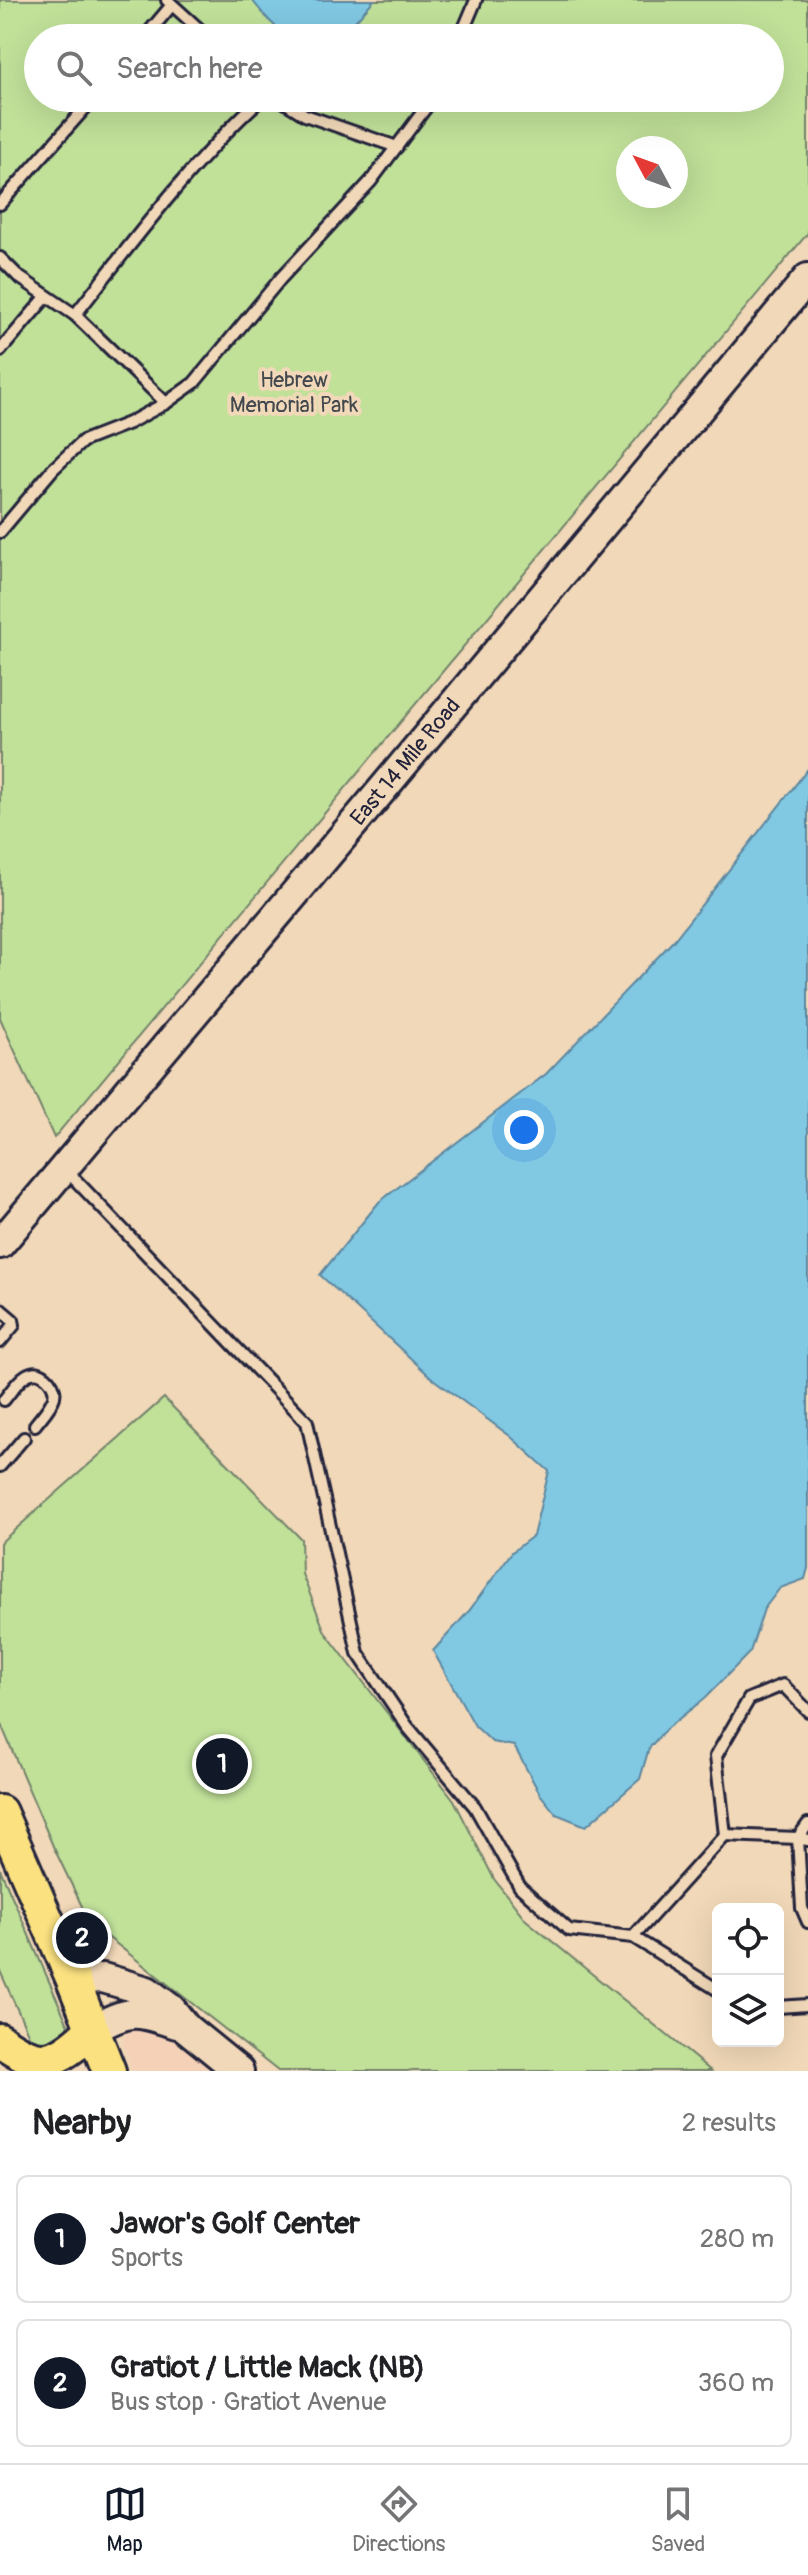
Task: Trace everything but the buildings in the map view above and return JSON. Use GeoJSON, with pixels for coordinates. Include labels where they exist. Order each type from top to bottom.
{"type":"FeatureCollection","features":[{"type":"Feature","properties":{"kind":"main road","name":"East 14 Mile Road"},"geometry":{"type":"LineString","coordinates":[[0,1244],[808,278]]}},
{"type":"Feature","properties":{"kind":"main road"},"geometry":{"type":"LineString","coordinates":[[0,1812],[109,2071]]}},
{"type":"Feature","properties":{"kind":"main road"},"geometry":{"type":"LineString","coordinates":[[73,1980],[103,1978],[132,1984],[147,1991],[239,2071]]}},
{"type":"Feature","properties":{"kind":"main road"},"geometry":{"type":"LineString","coordinates":[[0,2040],[18,2053],[50,2059],[62,2056],[92,2030],[117,2016],[144,2012],[186,2028]]}},
{"type":"Feature","properties":{"kind":"main road"},"geometry":{"type":"LineString","coordinates":[[0,2047],[10,2071]]}},
{"type":"Feature","properties":{"kind":"lane"},"geometry":{"type":"LineString","coordinates":[[466,24],[476,0]]}},
{"type":"Feature","properties":{"kind":"lane"},"geometry":{"type":"LineString","coordinates":[[154,24],[169,3],[193,24]]}},
{"type":"Feature","properties":{"kind":"lane"},"geometry":{"type":"LineString","coordinates":[[0,204],[82,112]]}},
{"type":"Feature","properties":{"kind":"lane"},"geometry":{"type":"LineString","coordinates":[[75,315],[157,212],[246,112]]}},
{"type":"Feature","properties":{"kind":"lane"},"geometry":{"type":"LineString","coordinates":[[300,112],[397,147]]}},
{"type":"Feature","properties":{"kind":"lane"},"geometry":{"type":"LineString","coordinates":[[0,532],[53,469],[83,441],[129,423],[194,383],[281,278],[371,181],[423,112]]}},
{"type":"Feature","properties":{"kind":"lane"},"geometry":{"type":"LineString","coordinates":[[0,258],[19,277],[75,315],[166,403]]}},
{"type":"Feature","properties":{"kind":"lane"},"geometry":{"type":"LineString","coordinates":[[0,351],[46,297]]}},
{"type":"Feature","properties":{"kind":"lane"},"geometry":{"type":"LineString","coordinates":[[63,1167],[307,1422],[358,1653],[407,1726],[475,1807],[520,1887],[569,1930],[633,1937],[712,1986]]}},
{"type":"Feature","properties":{"kind":"lane"},"geometry":{"type":"LineString","coordinates":[[0,1309],[13,1320],[14,1325],[0,1342]]}},
{"type":"Feature","properties":{"kind":"lane"},"geometry":{"type":"LineString","coordinates":[[4,1400],[19,1380],[30,1372],[45,1375],[55,1393],[53,1401],[35,1425]]}},
{"type":"Feature","properties":{"kind":"lane"},"geometry":{"type":"LineString","coordinates":[[0,1466],[24,1438]]}},
{"type":"Feature","properties":{"kind":"lane"},"geometry":{"type":"LineString","coordinates":[[633,1937],[725,1835],[716,1756],[749,1699],[783,1685],[808,1711]]}},
{"type":"Feature","properties":{"kind":"lane"},"geometry":{"type":"LineString","coordinates":[[808,1824],[803,1839],[802,1908],[808,1922]]}},
{"type":"Feature","properties":{"kind":"lane"},"geometry":{"type":"LineString","coordinates":[[725,1835],[803,1839]]}},
{"type":"Feature","properties":{"kind":"lane"},"geometry":{"type":"LineString","coordinates":[[784,2007],[808,2005]]}},
{"type":"Feature","properties":{"kind":"shaded area"},"geometry":{"type":"Polygon","coordinates":[[[134,2026],[165,2034],[213,2071],[132,2071],[123,2043],[127,2032],[134,2026]]]}},
{"type":"Feature","properties":{"kind":"green space","name":"Hebrew Memorial Park"},"geometry":{"type":"Polygon","coordinates":[[[0,0],[808,0],[808,233],[54,1138],[0,1018],[0,0]]]}},
{"type":"Feature","properties":{"kind":"green space"},"geometry":{"type":"Polygon","coordinates":[[[164,1398],[301,1539],[302,1574],[325,1632],[454,1800],[494,1879],[526,1920],[711,2071],[278,2071],[90,1923],[0,1722],[0,1543],[164,1398]]]}},
{"type":"Feature","properties":{"kind":"green space"},"geometry":{"type":"Polygon","coordinates":[[[0,1869],[69,2027],[69,2038],[62,2047],[32,2042],[0,1971],[0,1869]]]}},
{"type":"Feature","properties":{"kind":"water"},"geometry":{"type":"Polygon","coordinates":[[[252,0],[374,0],[353,24],[272,24],[252,0]]]}},
{"type":"Feature","properties":{"kind":"water"},"geometry":{"type":"Polygon","coordinates":[[[808,769],[808,1568],[805,1579],[780,1588],[764,1609],[750,1652],[705,1698],[666,1729],[649,1748],[640,1779],[586,1826],[556,1814],[540,1794],[514,1746],[492,1742],[475,1726],[433,1651],[469,1611],[512,1552],[533,1536],[549,1471],[510,1436],[433,1379],[320,1275],[379,1202],[546,1074],[674,940],[808,769]]]}},
{"type":"Feature","properties":{"kind":"place","name":"Jawor's Golf Center"},"geometry":{"type":"Point","coordinates":[222,1764]}},
{"type":"Feature","properties":{"kind":"place","name":"Gratiot / Little Mack (NB)"},"geometry":{"type":"Point","coordinates":[82,1938]}}]}
